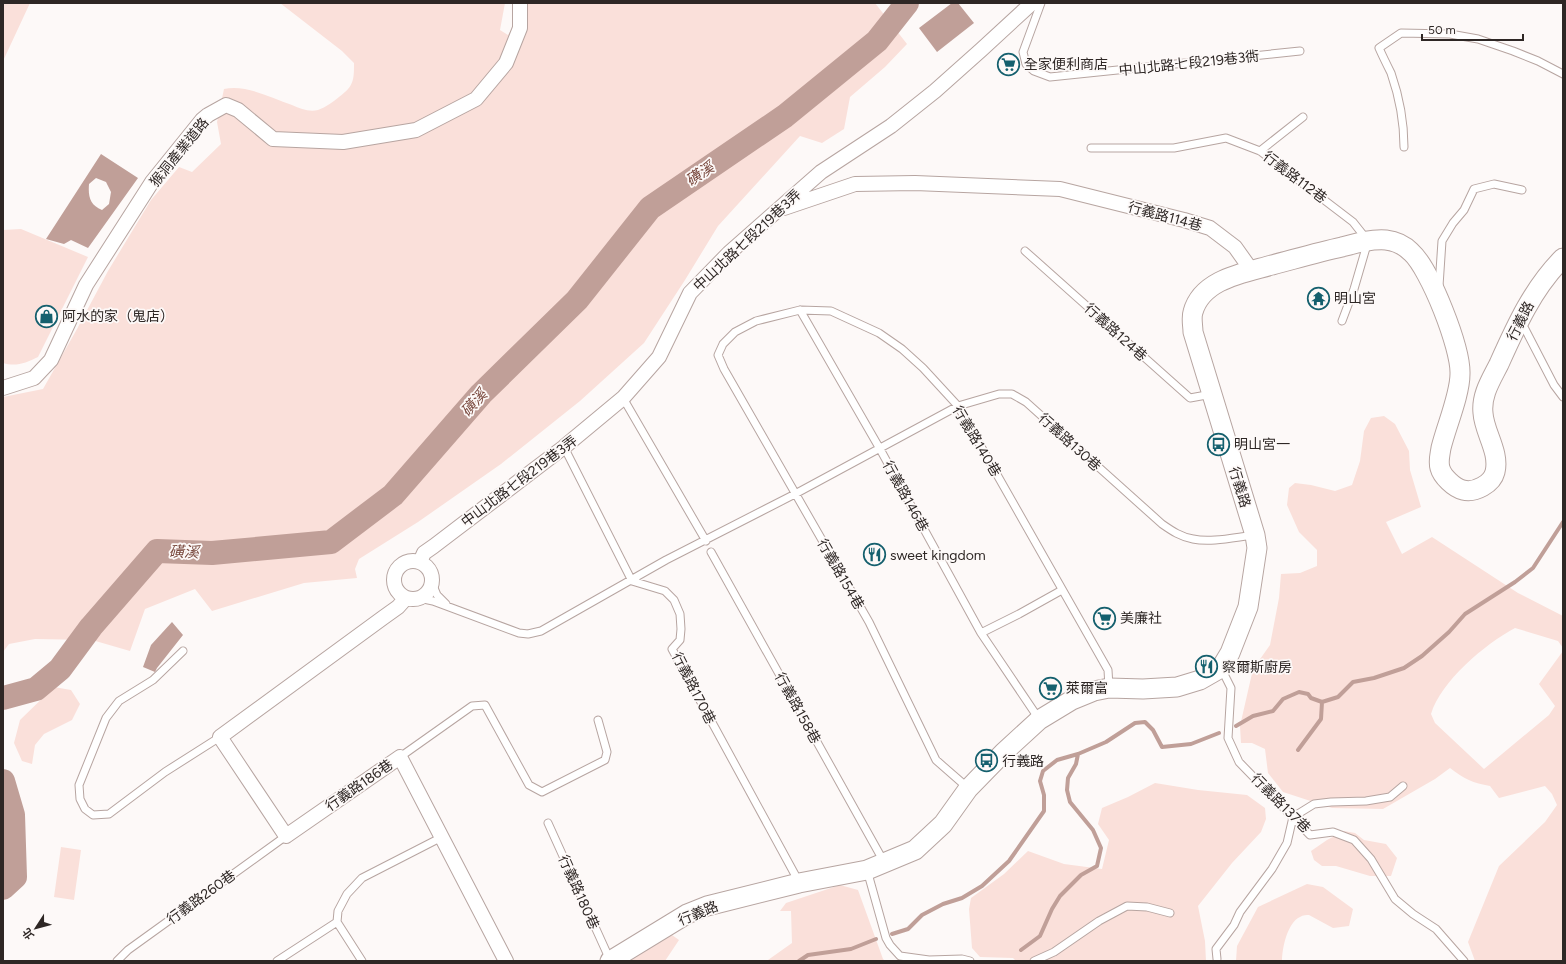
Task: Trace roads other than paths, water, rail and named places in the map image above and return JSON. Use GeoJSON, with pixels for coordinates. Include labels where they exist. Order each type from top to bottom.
{"type":"FeatureCollection","features":[{"type":"Feature","properties":{"kind":"street","name":"猴洞產業道路"},"geometry":{"type":"LineString","coordinates":[[3,388],[34,378],[51,360],[86,285],[152,182],[208,115],[226,105],[238,110],[273,139],[343,142],[416,130],[476,99],[506,63],[520,28],[520,3]]}},
{"type":"Feature","properties":{"kind":"street","name":"中山北路七段219巷3弄"},"geometry":{"type":"LineString","coordinates":[[407,595],[425,595],[427,572],[424,553],[564,447],[623,398],[658,357],[690,293],[729,253],[821,172],[891,126],[935,91],[1032,3]]}},
{"type":"Feature","properties":{"kind":"street","name":"行義路114巷"},"geometry":{"type":"LineString","coordinates":[[778,210],[854,184],[915,182],[1060,189],[1184,220],[1210,228],[1235,247],[1252,271]]}},
{"type":"Feature","properties":{"kind":"street","name":"行義路"},"geometry":{"type":"LineString","coordinates":[[610,961],[687,914],[707,906],[799,883],[867,870],[915,850],[943,824],[968,789],[1003,754],[1039,720],[1072,700],[1094,691],[1109,688],[1143,689],[1177,687],[1200,680],[1221,668],[1230,653],[1248,607],[1257,548],[1255,535],[1193,332],[1192,313],[1199,299],[1210,286],[1252,271],[1319,252],[1368,241],[1387,240],[1401,244],[1412,252],[1438,297],[1457,352],[1460,374],[1456,395],[1439,457],[1440,470],[1450,482],[1462,490],[1476,490],[1488,483],[1495,472],[1495,459],[1483,415],[1482,399],[1518,323],[1546,277],[1563,258]]}},
{"type":"Feature","properties":{"kind":"street"},"geometry":{"type":"LineString","coordinates":[[286,836],[220,737],[398,607],[407,595],[394,576],[400,565],[406,561],[427,572]]}},
{"type":"Feature","properties":{"kind":"street","name":"行義路186巷"},"geometry":{"type":"LineString","coordinates":[[286,836],[400,757],[506,961]]}},
{"type":"Feature","properties":{"kind":"lane","name":"中山北路七段219巷3衖"},"geometry":{"type":"LineString","coordinates":[[1041,3],[1023,52],[1026,64],[1034,71],[1050,77],[1300,51]]}},
{"type":"Feature","properties":{"kind":"lane"},"geometry":{"type":"LineString","coordinates":[[1404,147],[1404,129],[1396,90],[1379,48],[1401,33],[1450,34],[1478,39],[1538,61],[1563,74]]}},
{"type":"Feature","properties":{"kind":"lane"},"geometry":{"type":"LineString","coordinates":[[1260,151],[1303,117]]}},
{"type":"Feature","properties":{"kind":"lane","name":"行義路112巷"},"geometry":{"type":"LineString","coordinates":[[1091,148],[1174,148],[1226,138],[1260,151],[1353,222],[1368,241]]}},
{"type":"Feature","properties":{"kind":"lane"},"geometry":{"type":"LineString","coordinates":[[1438,297],[1442,241],[1464,210],[1474,189],[1494,184],[1522,190]]}},
{"type":"Feature","properties":{"kind":"lane"},"geometry":{"type":"LineString","coordinates":[[1342,321],[1354,289],[1368,241]]}},
{"type":"Feature","properties":{"kind":"lane","name":"行義路124巷"},"geometry":{"type":"LineString","coordinates":[[1025,251],[1190,398],[1212,394]]}},
{"type":"Feature","properties":{"kind":"lane","name":"行義路140巷"},"geometry":{"type":"LineString","coordinates":[[718,355],[723,344],[735,332],[756,321],[800,310],[831,311],[879,333],[902,349],[923,368],[958,406],[1108,670],[1109,688]]}},
{"type":"Feature","properties":{"kind":"lane","name":"行義路146巷"},"geometry":{"type":"LineString","coordinates":[[800,310],[880,449],[981,633],[1039,720]]}},
{"type":"Feature","properties":{"kind":"lane"},"geometry":{"type":"LineString","coordinates":[[1518,323],[1525,329],[1554,385],[1563,397]]}},
{"type":"Feature","properties":{"kind":"lane","name":"行義路154巷"},"geometry":{"type":"LineString","coordinates":[[718,355],[724,369],[869,622],[936,760],[968,789]]}},
{"type":"Feature","properties":{"kind":"lane","name":"行義路130巷"},"geometry":{"type":"LineString","coordinates":[[407,595],[433,600],[519,633],[528,634],[547,628],[632,581],[666,560],[706,541],[958,406],[999,394],[1012,394],[1026,402],[1162,524],[1176,534],[1193,539],[1207,540],[1255,535]]}},
{"type":"Feature","properties":{"kind":"lane"},"geometry":{"type":"LineString","coordinates":[[623,398],[706,541]]}},
{"type":"Feature","properties":{"kind":"lane"},"geometry":{"type":"LineString","coordinates":[[564,447],[632,581]]}},
{"type":"Feature","properties":{"kind":"lane","name":"行義路158巷"},"geometry":{"type":"LineString","coordinates":[[711,552],[885,863]]}},
{"type":"Feature","properties":{"kind":"lane"},"geometry":{"type":"LineString","coordinates":[[427,572],[437,595],[448,606]]}},
{"type":"Feature","properties":{"kind":"lane","name":"行義路170巷"},"geometry":{"type":"LineString","coordinates":[[632,581],[665,591],[674,600],[680,614],[681,629],[680,640],[672,649],[799,883]]}},
{"type":"Feature","properties":{"kind":"lane"},"geometry":{"type":"LineString","coordinates":[[981,633],[1062,590]]}},
{"type":"Feature","properties":{"kind":"lane"},"geometry":{"type":"LineString","coordinates":[[183,651],[153,680],[119,701],[106,718],[79,785],[80,799],[85,809],[93,815],[109,814],[165,772],[220,737]]}},
{"type":"Feature","properties":{"kind":"lane","name":"行義路137巷"},"geometry":{"type":"LineString","coordinates":[[1221,668],[1231,688],[1228,738],[1239,762],[1310,835],[1333,832],[1354,840],[1370,859],[1395,899],[1413,914],[1436,929],[1464,961]]}},
{"type":"Feature","properties":{"kind":"lane"},"geometry":{"type":"LineString","coordinates":[[400,757],[472,706],[485,705],[529,785],[542,792],[605,760],[607,752],[598,720]]}},
{"type":"Feature","properties":{"kind":"lane"},"geometry":{"type":"LineString","coordinates":[[1217,959],[1216,949],[1234,925],[1240,912],[1272,868],[1287,843],[1293,817],[1314,804],[1366,801],[1390,797],[1403,786]]}},
{"type":"Feature","properties":{"kind":"lane","name":"行義路180巷"},"geometry":{"type":"LineString","coordinates":[[548,823],[610,961]]}},
{"type":"Feature","properties":{"kind":"lane","name":"行義路260巷"},"geometry":{"type":"LineString","coordinates":[[117,961],[128,950],[286,836]]}},
{"type":"Feature","properties":{"kind":"lane"},"geometry":{"type":"LineString","coordinates":[[362,961],[337,922],[338,911],[347,894],[362,878],[442,837]]}},
{"type":"Feature","properties":{"kind":"lane"},"geometry":{"type":"LineString","coordinates":[[867,870],[886,938],[900,956],[929,960],[962,959],[970,961]]}},
{"type":"Feature","properties":{"kind":"lane"},"geometry":{"type":"LineString","coordinates":[[1034,961],[1054,952],[1099,921],[1127,906],[1147,907],[1170,913]]}},
{"type":"Feature","properties":{"kind":"lane"},"geometry":{"type":"LineString","coordinates":[[277,961],[337,922]]}},
{"type":"Feature","properties":{"kind":"waterway","name":"磺溪"},"geometry":{"type":"LineString","coordinates":[[3,698],[36,689],[60,669],[91,627],[157,551],[212,553],[331,542],[393,495],[481,394],[577,300],[650,208],[785,116],[877,41],[907,3]]}},
{"type":"Feature","properties":{"kind":"waterway"},"geometry":{"type":"LineString","coordinates":[[1236,726],[1253,716],[1273,711],[1283,699],[1299,692],[1308,694],[1311,698],[1322,702],[1338,697],[1353,682],[1374,678],[1404,668],[1422,656],[1449,632],[1465,614],[1515,582],[1533,568],[1563,522]]}},
{"type":"Feature","properties":{"kind":"waterway"},"geometry":{"type":"LineString","coordinates":[[1298,750],[1321,719],[1322,702]]}},
{"type":"Feature","properties":{"kind":"waterway"},"geometry":{"type":"LineString","coordinates":[[892,934],[908,929],[922,915],[943,904],[962,898],[982,886],[1009,861],[1044,811],[1044,795],[1040,781],[1043,771],[1057,760],[1078,754],[1106,742],[1135,723],[1145,722],[1153,730],[1162,747],[1191,744],[1219,733]]}},
{"type":"Feature","properties":{"kind":"waterway"},"geometry":{"type":"LineString","coordinates":[[1021,950],[1040,936],[1052,909],[1060,896],[1081,875],[1097,866],[1101,848],[1093,830],[1070,802],[1067,790],[1068,778],[1076,764],[1078,754]]}},
{"type":"Feature","properties":{"kind":"waterway","name":"磺溪"},"geometry":{"type":"LineString","coordinates":[[3,781],[13,815],[15,877],[3,888]]}},
{"type":"Feature","properties":{"kind":"waterway"},"geometry":{"type":"LineString","coordinates":[[799,961],[808,955],[851,949],[876,939]]}},
{"type":"Feature","properties":{"kind":"place","name":"全家便利商店"},"geometry":{"type":"Point","coordinates":[1009,64]}},
{"type":"Feature","properties":{"kind":"place","name":"明山宮"},"geometry":{"type":"Point","coordinates":[1318,298]}},
{"type":"Feature","properties":{"kind":"place","name":"阿水的家（鬼店）"},"geometry":{"type":"Point","coordinates":[46,316]}},
{"type":"Feature","properties":{"kind":"place","name":"明山宮一"},"geometry":{"type":"Point","coordinates":[1218,444]}},
{"type":"Feature","properties":{"kind":"place","name":"sweet kingdom"},"geometry":{"type":"Point","coordinates":[874,555]}},
{"type":"Feature","properties":{"kind":"place","name":"美廉社"},"geometry":{"type":"Point","coordinates":[1105,618]}},
{"type":"Feature","properties":{"kind":"place","name":"察爾斯廚房"},"geometry":{"type":"Point","coordinates":[1206,667]}},
{"type":"Feature","properties":{"kind":"place","name":"萊爾富"},"geometry":{"type":"Point","coordinates":[1050,688]}},
{"type":"Feature","properties":{"kind":"place","name":"行義路"},"geometry":{"type":"Point","coordinates":[987,761]}}]}
